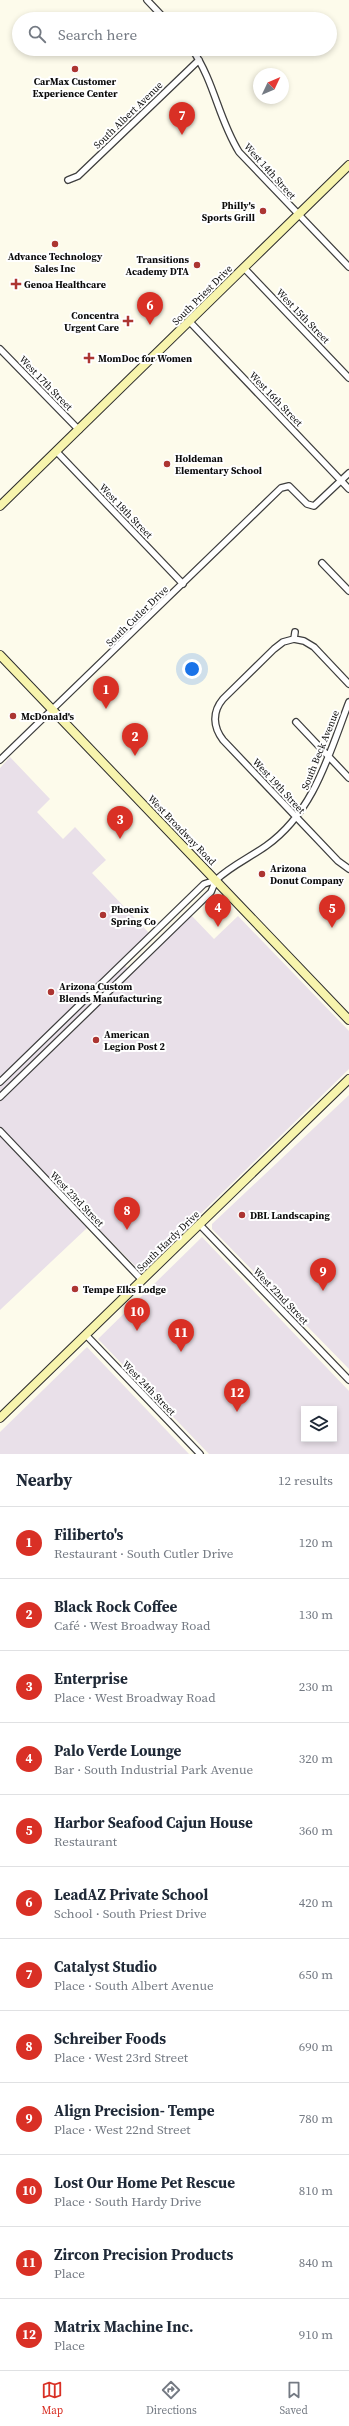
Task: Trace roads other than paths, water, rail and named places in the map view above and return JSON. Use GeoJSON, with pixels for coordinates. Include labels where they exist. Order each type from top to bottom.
{"type":"FeatureCollection","features":[{"type":"Feature","properties":{"kind":"main road","name":"South Priest Drive"},"geometry":{"type":"LineString","coordinates":[[0,506],[349,165]]}},
{"type":"Feature","properties":{"kind":"main road","name":"West Broadway Road"},"geometry":{"type":"LineString","coordinates":[[0,655],[349,1020]]}},
{"type":"Feature","properties":{"kind":"main road","name":"South Hardy Drive"},"geometry":{"type":"LineString","coordinates":[[0,1418],[349,1079]]}},
{"type":"Feature","properties":{"kind":"street"},"geometry":{"type":"LineString","coordinates":[[147,0],[158,12]]}},
{"type":"Feature","properties":{"kind":"street","name":"West 14th Street"},"geometry":{"type":"LineString","coordinates":[[196,56],[212,84],[229,135],[239,152],[349,267]]}},
{"type":"Feature","properties":{"kind":"street","name":"South Albert Avenue"},"geometry":{"type":"LineString","coordinates":[[68,180],[78,176],[199,60]]}},
{"type":"Feature","properties":{"kind":"street","name":"West 15th Street"},"geometry":{"type":"LineString","coordinates":[[244,268],[349,378]]}},
{"type":"Feature","properties":{"kind":"street","name":"West 16th Street"},"geometry":{"type":"LineString","coordinates":[[189,321],[349,489]]}},
{"type":"Feature","properties":{"kind":"street","name":"West 17th Street"},"geometry":{"type":"LineString","coordinates":[[0,349],[78,430]]}},
{"type":"Feature","properties":{"kind":"street","name":"West 18th Street"},"geometry":{"type":"LineString","coordinates":[[56,451],[182,584]]}},
{"type":"Feature","properties":{"kind":"street"},"geometry":{"type":"LineString","coordinates":[[341,481],[349,473]]}},
{"type":"Feature","properties":{"kind":"street","name":"South Cutler Drive"},"geometry":{"type":"LineString","coordinates":[[0,760],[279,490],[287,486],[312,506],[318,503],[341,481]]}},
{"type":"Feature","properties":{"kind":"street"},"geometry":{"type":"LineString","coordinates":[[322,563],[349,591]]}},
{"type":"Feature","properties":{"kind":"street"},"geometry":{"type":"LineString","coordinates":[[295,632],[294,639],[304,641],[314,647],[349,684]]}},
{"type":"Feature","properties":{"kind":"street","name":"West 19th Street"},"geometry":{"type":"LineString","coordinates":[[294,639],[284,642],[274,649],[218,705],[211,719],[223,740],[338,861],[349,869]]}},
{"type":"Feature","properties":{"kind":"street","name":"South Beck Avenue"},"geometry":{"type":"LineString","coordinates":[[216,880],[239,861],[266,846],[296,817],[315,790],[349,702]]}},
{"type":"Feature","properties":{"kind":"street"},"geometry":{"type":"LineString","coordinates":[[296,722],[349,778]]}},
{"type":"Feature","properties":{"kind":"street"},"geometry":{"type":"LineString","coordinates":[[0,1082],[204,884],[216,880]]}},
{"type":"Feature","properties":{"kind":"street"},"geometry":{"type":"LineString","coordinates":[[0,1097],[211,892],[216,880]]}},
{"type":"Feature","properties":{"kind":"street","name":"West 23rd Street"},"geometry":{"type":"LineString","coordinates":[[0,1131],[142,1280]]}},
{"type":"Feature","properties":{"kind":"street","name":"West 22nd Street"},"geometry":{"type":"LineString","coordinates":[[200,1225],[349,1380]]}},
{"type":"Feature","properties":{"kind":"street","name":"West 24th Street"},"geometry":{"type":"LineString","coordinates":[[86,1335],[200,1454]]}},
{"type":"Feature","properties":{"kind":"place","name":"CarMax Customer Experience Center"},"geometry":{"type":"Point","coordinates":[75,69]}},
{"type":"Feature","properties":{"kind":"place","name":"Catalyst Studio"},"geometry":{"type":"Point","coordinates":[182,135]}},
{"type":"Feature","properties":{"kind":"place","name":"Philly's Sports Grill"},"geometry":{"type":"Point","coordinates":[263,211]}},
{"type":"Feature","properties":{"kind":"place","name":"Advance Technology Sales Inc"},"geometry":{"type":"Point","coordinates":[55,244]}},
{"type":"Feature","properties":{"kind":"place","name":"Transitions Academy DTA"},"geometry":{"type":"Point","coordinates":[197,265]}},
{"type":"Feature","properties":{"kind":"place","name":"Genoa Healthcare"},"geometry":{"type":"Point","coordinates":[16,284]}},
{"type":"Feature","properties":{"kind":"place","name":"Concentra Urgent Care"},"geometry":{"type":"Point","coordinates":[128,321]}},
{"type":"Feature","properties":{"kind":"place","name":"LeadAZ Private School"},"geometry":{"type":"Point","coordinates":[150,325]}},
{"type":"Feature","properties":{"kind":"place","name":"MomDoc for Women"},"geometry":{"type":"Point","coordinates":[89,358]}},
{"type":"Feature","properties":{"kind":"place","name":"Holdeman Elementary School"},"geometry":{"type":"Point","coordinates":[167,464]}},
{"type":"Feature","properties":{"kind":"place","name":"Filiberto's"},"geometry":{"type":"Point","coordinates":[106,709]}},
{"type":"Feature","properties":{"kind":"place","name":"McDonald's"},"geometry":{"type":"Point","coordinates":[13,716]}},
{"type":"Feature","properties":{"kind":"place","name":"Black Rock Coffee"},"geometry":{"type":"Point","coordinates":[135,756]}},
{"type":"Feature","properties":{"kind":"place","name":"Enterprise"},"geometry":{"type":"Point","coordinates":[120,839]}},
{"type":"Feature","properties":{"kind":"place","name":"Arizona Donut Company"},"geometry":{"type":"Point","coordinates":[262,874]}},
{"type":"Feature","properties":{"kind":"place","name":"Phoenix Spring Co"},"geometry":{"type":"Point","coordinates":[103,915]}},
{"type":"Feature","properties":{"kind":"place","name":"Palo Verde Lounge"},"geometry":{"type":"Point","coordinates":[218,927]}},
{"type":"Feature","properties":{"kind":"place","name":"Harbor Seafood Cajun House"},"geometry":{"type":"Point","coordinates":[332,928]}},
{"type":"Feature","properties":{"kind":"place","name":"Arizona Custom Blends Manufacturing"},"geometry":{"type":"Point","coordinates":[51,992]}},
{"type":"Feature","properties":{"kind":"place","name":"American Legion Post 2"},"geometry":{"type":"Point","coordinates":[96,1040]}},
{"type":"Feature","properties":{"kind":"place","name":"DBL Landscaping"},"geometry":{"type":"Point","coordinates":[242,1215]}},
{"type":"Feature","properties":{"kind":"place","name":"Schreiber Foods"},"geometry":{"type":"Point","coordinates":[127,1230]}},
{"type":"Feature","properties":{"kind":"place","name":"Tempe Elks Lodge"},"geometry":{"type":"Point","coordinates":[75,1289]}},
{"type":"Feature","properties":{"kind":"place","name":"Align Precision- Tempe"},"geometry":{"type":"Point","coordinates":[323,1291]}},
{"type":"Feature","properties":{"kind":"place","name":"Lost Our Home Pet Rescue"},"geometry":{"type":"Point","coordinates":[137,1331]}},
{"type":"Feature","properties":{"kind":"place","name":"Zircon Precision Products"},"geometry":{"type":"Point","coordinates":[181,1352]}},
{"type":"Feature","properties":{"kind":"place","name":"Matrix Machine Inc."},"geometry":{"type":"Point","coordinates":[237,1412]}}]}
